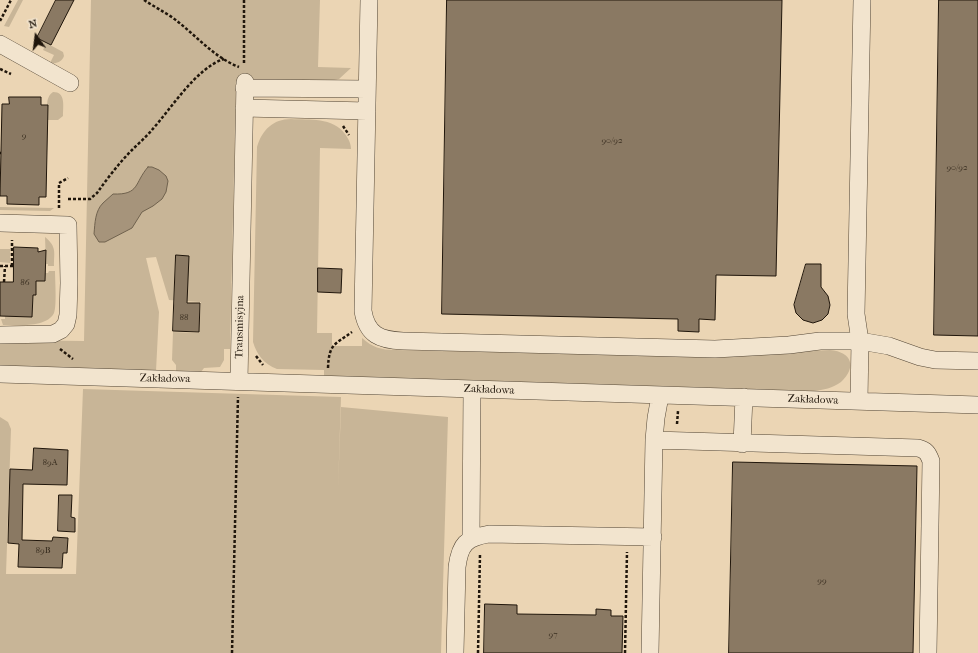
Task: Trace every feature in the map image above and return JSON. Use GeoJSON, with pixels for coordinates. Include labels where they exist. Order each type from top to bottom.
{"type":"FeatureCollection","features":[{"type":"Feature","properties":{"kind":"street"},"geometry":{"type":"LineString","coordinates":[[370,0],[362,311],[365,322],[372,333],[390,340],[404,341],[715,349],[789,345],[820,341],[860,341],[889,346],[920,357],[935,360],[978,361]]}},
{"type":"Feature","properties":{"kind":"street"},"geometry":{"type":"LineString","coordinates":[[859,402],[860,341],[856,314],[862,0]]}},
{"type":"Feature","properties":{"kind":"street"},"geometry":{"type":"LineString","coordinates":[[0,44],[70,83]]}},
{"type":"Feature","properties":{"kind":"street"},"geometry":{"type":"LineString","coordinates":[[244,80],[367,89]]}},
{"type":"Feature","properties":{"kind":"street","name":"Transmisyjna"},"geometry":{"type":"LineString","coordinates":[[239,381],[244,80]]}},
{"type":"Feature","properties":{"kind":"street"},"geometry":{"type":"LineString","coordinates":[[244,108],[367,111]]}},
{"type":"Feature","properties":{"kind":"street"},"geometry":{"type":"LineString","coordinates":[[0,334],[53,334],[63,328],[66,324],[68,315],[68,225],[6,224]]}},
{"type":"Feature","properties":{"kind":"street","name":"Zakładowa"},"geometry":{"type":"LineString","coordinates":[[0,374],[978,405]]}},
{"type":"Feature","properties":{"kind":"street"},"geometry":{"type":"LineString","coordinates":[[472,390],[475,544]]}},
{"type":"Feature","properties":{"kind":"street"},"geometry":{"type":"LineString","coordinates":[[650,653],[654,440],[660,396]]}},
{"type":"Feature","properties":{"kind":"street"},"geometry":{"type":"LineString","coordinates":[[742,444],[744,397]]}},
{"type":"Feature","properties":{"kind":"street"},"geometry":{"type":"LineString","coordinates":[[654,440],[742,444],[918,448],[925,450],[931,461],[928,653]]}},
{"type":"Feature","properties":{"kind":"street"},"geometry":{"type":"LineString","coordinates":[[475,544],[478,536],[489,534],[653,537]]}},
{"type":"Feature","properties":{"kind":"street"},"geometry":{"type":"LineString","coordinates":[[455,653],[457,567],[459,553],[463,545],[475,544]]}},
{"type":"Feature","properties":{"kind":"path"},"geometry":{"type":"LineString","coordinates":[[0,21],[11,0]]}},
{"type":"Feature","properties":{"kind":"path"},"geometry":{"type":"LineString","coordinates":[[144,0],[173,18],[207,48],[232,64],[244,80]]}},
{"type":"Feature","properties":{"kind":"path"},"geometry":{"type":"LineString","coordinates":[[244,0],[244,80]]}},
{"type":"Feature","properties":{"kind":"path"},"geometry":{"type":"LineString","coordinates":[[68,199],[90,199],[97,194],[131,151],[155,127],[192,82],[214,63],[224,59]]}},
{"type":"Feature","properties":{"kind":"path"},"geometry":{"type":"LineString","coordinates":[[0,69],[11,74]]}},
{"type":"Feature","properties":{"kind":"path"},"geometry":{"type":"LineString","coordinates":[[342,126],[350,137]]}},
{"type":"Feature","properties":{"kind":"path"},"geometry":{"type":"LineString","coordinates":[[57,210],[59,207],[59,183],[68,178]]}},
{"type":"Feature","properties":{"kind":"path"},"geometry":{"type":"LineString","coordinates":[[0,266],[13,266],[6,224]]}},
{"type":"Feature","properties":{"kind":"path"},"geometry":{"type":"LineString","coordinates":[[4,282],[5,266]]}},
{"type":"Feature","properties":{"kind":"path"},"geometry":{"type":"LineString","coordinates":[[328,372],[329,353],[333,346],[354,330]]}},
{"type":"Feature","properties":{"kind":"path"},"geometry":{"type":"LineString","coordinates":[[254,352],[266,368]]}},
{"type":"Feature","properties":{"kind":"path"},"geometry":{"type":"LineString","coordinates":[[232,653],[239,381]]}},
{"type":"Feature","properties":{"kind":"path"},"geometry":{"type":"LineString","coordinates":[[625,653],[628,537]]}},
{"type":"Feature","properties":{"kind":"path"},"geometry":{"type":"LineString","coordinates":[[475,544],[478,653]]}},
{"type":"Feature","properties":{"kind":"shaded area"},"geometry":{"type":"Polygon","coordinates":[[[18,0],[23,0],[9,27],[4,26],[18,0]]]}},
{"type":"Feature","properties":{"kind":"shaded area"},"geometry":{"type":"Polygon","coordinates":[[[91,0],[320,0],[318,67],[351,68],[339,79],[316,84],[236,82],[230,349],[224,349],[224,360],[220,367],[204,368],[201,372],[176,371],[176,365],[172,360],[173,332],[199,333],[201,302],[169,300],[156,257],[146,258],[159,312],[156,371],[0,367],[0,340],[84,341],[91,0]]]}},
{"type":"Feature","properties":{"kind":"shaded area"},"geometry":{"type":"Polygon","coordinates":[[[37,38],[63,52],[64,56],[62,60],[57,63],[50,63],[54,55],[43,50],[45,46],[35,41],[37,38]]]}},
{"type":"Feature","properties":{"kind":"shaded area"},"geometry":{"type":"Polygon","coordinates":[[[53,92],[60,94],[62,97],[63,116],[58,120],[48,120],[47,101],[53,92]]]}},
{"type":"Feature","properties":{"kind":"shaded area"},"geometry":{"type":"Polygon","coordinates":[[[291,119],[320,120],[334,125],[345,134],[351,149],[320,148],[317,333],[332,333],[332,346],[362,346],[362,338],[369,344],[377,347],[395,350],[713,356],[830,350],[837,351],[847,357],[850,361],[849,371],[841,382],[835,386],[814,391],[324,376],[324,370],[277,369],[272,367],[262,358],[253,342],[257,147],[262,135],[269,127],[279,121],[291,119]]]}},
{"type":"Feature","properties":{"kind":"shaded area"},"geometry":{"type":"Polygon","coordinates":[[[148,167],[159,170],[166,176],[168,181],[166,192],[162,199],[142,212],[132,228],[105,242],[99,242],[94,234],[96,217],[100,206],[113,194],[122,194],[132,190],[148,167]]]}},
{"type":"Feature","properties":{"kind":"shaded area"},"geometry":{"type":"Polygon","coordinates":[[[0,207],[54,208],[50,211],[0,210],[0,207]]]}},
{"type":"Feature","properties":{"kind":"shaded area"},"geometry":{"type":"Polygon","coordinates":[[[45,237],[53,247],[54,266],[48,266],[48,264],[46,264],[45,237]]]}},
{"type":"Feature","properties":{"kind":"shaded area"},"geometry":{"type":"Polygon","coordinates":[[[0,249],[10,249],[10,263],[0,262],[0,249]]]}},
{"type":"Feature","properties":{"kind":"shaded area"},"geometry":{"type":"Polygon","coordinates":[[[49,271],[55,271],[56,299],[55,310],[50,318],[31,325],[3,325],[1,319],[5,319],[5,316],[32,316],[33,295],[36,295],[36,281],[45,281],[45,273],[48,273],[49,271]]]}},
{"type":"Feature","properties":{"kind":"shaded area"},"geometry":{"type":"Polygon","coordinates":[[[83,389],[341,397],[338,490],[341,407],[448,417],[441,653],[0,653],[0,417],[8,422],[11,429],[6,574],[76,574],[83,389]]]}},
{"type":"Feature","properties":{"kind":"building"},"geometry":{"type":"Polygon","coordinates":[[[56,0],[74,0],[51,45],[37,38],[56,0]]]}},
{"type":"Feature","properties":{"kind":"building"},"geometry":{"type":"Polygon","coordinates":[[[447,0],[782,0],[776,276],[716,275],[715,320],[699,319],[699,332],[678,331],[678,319],[442,314],[447,0]]]}},
{"type":"Feature","properties":{"kind":"building"},"geometry":{"type":"Polygon","coordinates":[[[939,0],[978,0],[978,336],[934,335],[939,0]]]}},
{"type":"Feature","properties":{"kind":"building"},"geometry":{"type":"Polygon","coordinates":[[[9,97],[41,97],[41,105],[48,105],[46,197],[39,197],[39,205],[7,204],[7,196],[0,196],[2,104],[9,104],[9,97]]]}},
{"type":"Feature","properties":{"kind":"building"},"geometry":{"type":"Polygon","coordinates":[[[14,247],[38,248],[38,252],[46,250],[45,281],[36,281],[36,295],[33,295],[32,317],[0,316],[0,282],[13,282],[14,247]]]}},
{"type":"Feature","properties":{"kind":"building"},"geometry":{"type":"Polygon","coordinates":[[[176,255],[189,256],[187,303],[200,303],[199,332],[173,331],[176,255]]]}},
{"type":"Feature","properties":{"kind":"building"},"geometry":{"type":"Polygon","coordinates":[[[806,264],[821,264],[821,287],[828,296],[830,305],[828,314],[822,320],[813,323],[803,320],[796,313],[794,305],[806,264]]]}},
{"type":"Feature","properties":{"kind":"building"},"geometry":{"type":"Polygon","coordinates":[[[318,268],[342,269],[341,293],[318,292],[318,268]]]}},
{"type":"Feature","properties":{"kind":"building"},"geometry":{"type":"Polygon","coordinates":[[[34,448],[68,450],[67,485],[23,484],[22,540],[52,541],[53,537],[68,538],[67,553],[63,553],[62,568],[18,567],[19,544],[8,543],[10,469],[32,470],[34,448]]]}},
{"type":"Feature","properties":{"kind":"building"},"geometry":{"type":"Polygon","coordinates":[[[733,462],[917,466],[913,653],[729,653],[733,462]]]}},
{"type":"Feature","properties":{"kind":"building"},"geometry":{"type":"Polygon","coordinates":[[[59,495],[72,495],[71,517],[75,518],[75,532],[58,531],[59,495]]]}},
{"type":"Feature","properties":{"kind":"building"},"geometry":{"type":"Polygon","coordinates":[[[485,604],[517,605],[517,614],[596,615],[596,609],[611,610],[611,616],[623,616],[622,653],[484,653],[485,604]]]}}]}
